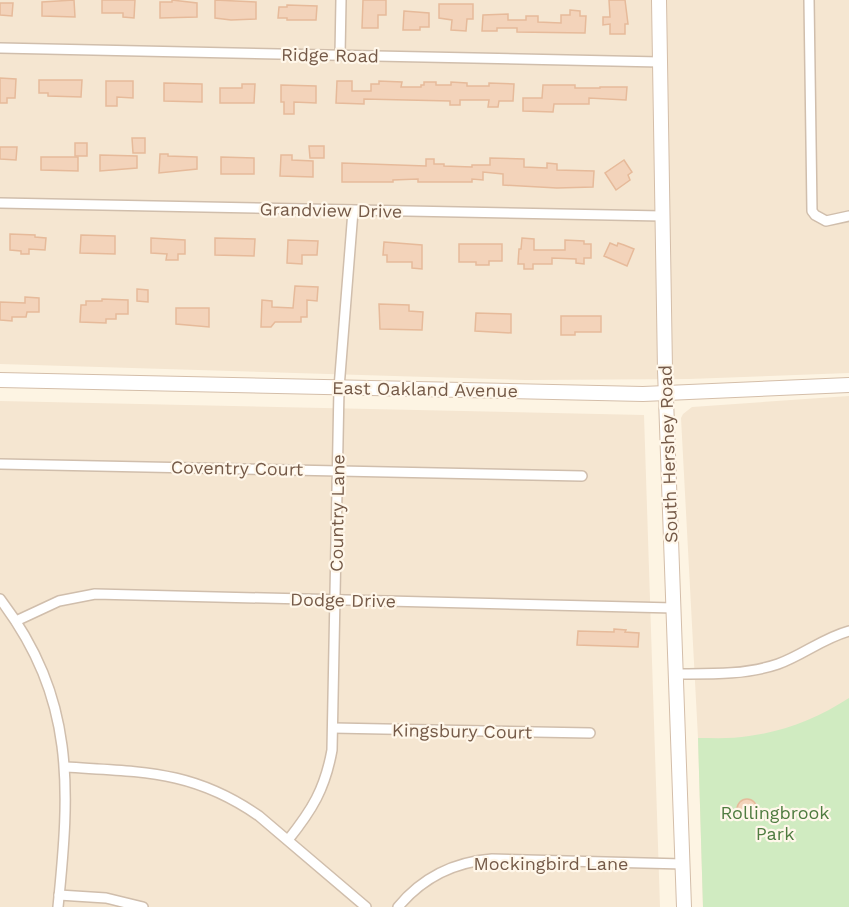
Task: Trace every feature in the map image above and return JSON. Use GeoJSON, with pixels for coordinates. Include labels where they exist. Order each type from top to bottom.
{"type":"FeatureCollection","features":[{"type":"Feature","properties":{"kind":"main road","name":"South Hershey Road"},"geometry":{"type":"LineString","coordinates":[[659,0],[666,394],[684,907]]}},
{"type":"Feature","properties":{"kind":"main road","name":"East Oakland Avenue"},"geometry":{"type":"LineString","coordinates":[[0,380],[666,394],[849,385]]}},
{"type":"Feature","properties":{"kind":"street"},"geometry":{"type":"LineString","coordinates":[[340,55],[341,0]]}},
{"type":"Feature","properties":{"kind":"street"},"geometry":{"type":"LineString","coordinates":[[809,0],[812,211],[826,221],[849,216]]}},
{"type":"Feature","properties":{"kind":"street","name":"Ridge Road"},"geometry":{"type":"LineString","coordinates":[[0,48],[660,62]]}},
{"type":"Feature","properties":{"kind":"street","name":"Grandview Drive"},"geometry":{"type":"LineString","coordinates":[[0,203],[662,216]]}},
{"type":"Feature","properties":{"kind":"street","name":"Country Lane"},"geometry":{"type":"LineString","coordinates":[[288,840],[308,814],[323,787],[329,769],[333,728],[339,388],[353,210]]}},
{"type":"Feature","properties":{"kind":"street","name":"Coventry Court"},"geometry":{"type":"LineString","coordinates":[[0,464],[582,476]]}},
{"type":"Feature","properties":{"kind":"street","name":"Dodge Drive"},"geometry":{"type":"LineString","coordinates":[[16,621],[59,601],[95,594],[674,608]]}},
{"type":"Feature","properties":{"kind":"street"},"geometry":{"type":"LineString","coordinates":[[0,599],[16,621],[39,663],[60,727],[66,767],[58,907]]}},
{"type":"Feature","properties":{"kind":"street"},"geometry":{"type":"LineString","coordinates":[[677,674],[759,669],[787,660],[824,640],[849,631]]}},
{"type":"Feature","properties":{"kind":"street","name":"Kingsbury Court"},"geometry":{"type":"LineString","coordinates":[[333,728],[590,733]]}},
{"type":"Feature","properties":{"kind":"street"},"geometry":{"type":"LineString","coordinates":[[66,767],[152,772],[193,782],[242,804],[366,907]]}},
{"type":"Feature","properties":{"kind":"street","name":"Mockingbird Lane"},"geometry":{"type":"LineString","coordinates":[[398,907],[416,888],[432,877],[470,862],[492,859],[683,864]]}},
{"type":"Feature","properties":{"kind":"street"},"geometry":{"type":"LineString","coordinates":[[59,895],[106,898],[143,907]]}},
{"type":"Feature","properties":{"kind":"shaded area"},"geometry":{"type":"Polygon","coordinates":[[[0,0],[849,0],[849,373],[689,379],[526,380],[0,364],[0,0]]]}},
{"type":"Feature","properties":{"kind":"shaded area"},"geometry":{"type":"Polygon","coordinates":[[[849,396],[849,907],[703,907],[698,738],[681,418],[692,407],[849,396]]]}},
{"type":"Feature","properties":{"kind":"shaded area"},"geometry":{"type":"Polygon","coordinates":[[[0,401],[644,415],[660,907],[0,907],[0,401]]]}},
{"type":"Feature","properties":{"kind":"green space","name":"Rollingbrook Park"},"geometry":{"type":"Polygon","coordinates":[[[849,698],[849,907],[703,907],[698,738],[737,738],[776,731],[826,712],[849,698]]]}},
{"type":"Feature","properties":{"kind":"building"},"geometry":{"type":"Polygon","coordinates":[[[74,0],[75,17],[42,16],[42,2],[74,0]]]}},
{"type":"Feature","properties":{"kind":"building"},"geometry":{"type":"Polygon","coordinates":[[[102,0],[135,0],[134,18],[123,17],[123,13],[102,13],[102,0]]]}},
{"type":"Feature","properties":{"kind":"building"},"geometry":{"type":"Polygon","coordinates":[[[172,0],[197,3],[197,17],[160,18],[160,2],[172,2],[172,0]]]}},
{"type":"Feature","properties":{"kind":"building"},"geometry":{"type":"Polygon","coordinates":[[[215,0],[256,2],[256,19],[215,18],[215,0]]]}},
{"type":"Feature","properties":{"kind":"building"},"geometry":{"type":"Polygon","coordinates":[[[363,0],[386,0],[386,15],[378,15],[378,28],[362,28],[363,0]]]}},
{"type":"Feature","properties":{"kind":"building"},"geometry":{"type":"Polygon","coordinates":[[[609,0],[625,0],[628,24],[625,24],[625,34],[610,34],[610,24],[603,25],[603,17],[610,17],[609,0]]]}},
{"type":"Feature","properties":{"kind":"building"},"geometry":{"type":"Polygon","coordinates":[[[0,3],[13,3],[12,16],[0,15],[0,3]]]}},
{"type":"Feature","properties":{"kind":"building"},"geometry":{"type":"Polygon","coordinates":[[[439,4],[473,4],[473,19],[467,19],[466,31],[451,30],[452,20],[439,18],[439,4]]]}},
{"type":"Feature","properties":{"kind":"building"},"geometry":{"type":"Polygon","coordinates":[[[287,5],[317,6],[316,20],[278,18],[279,7],[287,7],[287,5]]]}},
{"type":"Feature","properties":{"kind":"building"},"geometry":{"type":"Polygon","coordinates":[[[570,10],[580,11],[580,16],[586,16],[585,33],[517,32],[517,28],[482,31],[483,15],[508,14],[508,20],[526,20],[526,16],[538,16],[538,22],[561,23],[561,15],[570,15],[570,10]]]}},
{"type":"Feature","properties":{"kind":"building"},"geometry":{"type":"Polygon","coordinates":[[[404,11],[429,13],[429,27],[420,27],[420,30],[403,30],[404,11]]]}},
{"type":"Feature","properties":{"kind":"building"},"geometry":{"type":"Polygon","coordinates":[[[0,78],[16,79],[15,98],[7,98],[7,103],[0,103],[0,78]]]}},
{"type":"Feature","properties":{"kind":"building"},"geometry":{"type":"Polygon","coordinates":[[[39,80],[82,80],[81,97],[48,96],[48,93],[39,93],[39,80]]]}},
{"type":"Feature","properties":{"kind":"building"},"geometry":{"type":"Polygon","coordinates":[[[106,81],[133,81],[133,98],[117,97],[117,106],[106,106],[106,81]]]}},
{"type":"Feature","properties":{"kind":"building"},"geometry":{"type":"Polygon","coordinates":[[[337,81],[352,81],[352,91],[371,91],[371,84],[379,84],[379,81],[402,82],[401,87],[421,87],[424,82],[436,82],[436,85],[451,85],[451,82],[467,83],[467,86],[489,86],[489,83],[514,84],[513,101],[499,101],[498,107],[488,107],[489,100],[460,100],[460,105],[450,105],[450,101],[364,99],[364,104],[336,103],[337,81]]]}},
{"type":"Feature","properties":{"kind":"building"},"geometry":{"type":"Polygon","coordinates":[[[164,83],[202,84],[202,102],[164,101],[164,83]]]}},
{"type":"Feature","properties":{"kind":"building"},"geometry":{"type":"Polygon","coordinates":[[[242,84],[255,84],[254,103],[220,103],[220,88],[242,88],[242,84]]]}},
{"type":"Feature","properties":{"kind":"building"},"geometry":{"type":"Polygon","coordinates":[[[281,85],[316,86],[316,103],[294,102],[294,114],[284,114],[281,85]]]}},
{"type":"Feature","properties":{"kind":"building"},"geometry":{"type":"Polygon","coordinates":[[[543,85],[575,85],[575,88],[627,87],[626,100],[589,98],[589,104],[554,104],[553,112],[523,111],[523,98],[542,98],[543,85]]]}},
{"type":"Feature","properties":{"kind":"building"},"geometry":{"type":"Polygon","coordinates":[[[132,138],[145,138],[145,153],[133,153],[132,138]]]}},
{"type":"Feature","properties":{"kind":"building"},"geometry":{"type":"Polygon","coordinates":[[[75,143],[87,143],[87,156],[75,156],[75,143]]]}},
{"type":"Feature","properties":{"kind":"building"},"geometry":{"type":"Polygon","coordinates":[[[309,146],[324,146],[324,158],[310,158],[309,146]]]}},
{"type":"Feature","properties":{"kind":"building"},"geometry":{"type":"Polygon","coordinates":[[[0,147],[17,147],[16,160],[0,159],[0,147]]]}},
{"type":"Feature","properties":{"kind":"building"},"geometry":{"type":"Polygon","coordinates":[[[160,154],[197,157],[197,169],[159,173],[160,154]]]}},
{"type":"Feature","properties":{"kind":"building"},"geometry":{"type":"Polygon","coordinates":[[[100,155],[137,156],[137,168],[100,171],[100,155]]]}},
{"type":"Feature","properties":{"kind":"building"},"geometry":{"type":"Polygon","coordinates":[[[281,155],[292,155],[292,160],[313,161],[313,177],[280,176],[281,155]]]}},
{"type":"Feature","properties":{"kind":"building"},"geometry":{"type":"Polygon","coordinates":[[[41,157],[78,157],[78,171],[41,170],[41,157]]]}},
{"type":"Feature","properties":{"kind":"building"},"geometry":{"type":"Polygon","coordinates":[[[221,157],[254,158],[254,174],[221,174],[221,157]]]}},
{"type":"Feature","properties":{"kind":"building"},"geometry":{"type":"Polygon","coordinates":[[[490,158],[524,159],[524,167],[547,168],[547,163],[557,164],[557,170],[594,171],[593,187],[503,185],[503,174],[483,172],[483,180],[472,179],[472,182],[418,182],[418,179],[393,180],[393,182],[342,182],[342,163],[426,166],[426,159],[434,159],[434,164],[472,167],[472,165],[490,165],[490,158]]]}},
{"type":"Feature","properties":{"kind":"building"},"geometry":{"type":"Polygon","coordinates":[[[624,160],[632,172],[628,175],[630,180],[616,190],[605,173],[624,160]]]}},
{"type":"Feature","properties":{"kind":"building"},"geometry":{"type":"Polygon","coordinates":[[[10,234],[46,238],[45,250],[29,249],[29,254],[21,254],[21,251],[10,250],[10,234]]]}},
{"type":"Feature","properties":{"kind":"building"},"geometry":{"type":"Polygon","coordinates":[[[81,235],[115,236],[115,254],[80,253],[81,235]]]}},
{"type":"Feature","properties":{"kind":"building"},"geometry":{"type":"Polygon","coordinates":[[[151,238],[185,240],[185,254],[178,254],[178,260],[166,260],[167,254],[151,253],[151,238]]]}},
{"type":"Feature","properties":{"kind":"building"},"geometry":{"type":"Polygon","coordinates":[[[215,238],[255,239],[254,256],[215,255],[215,238]]]}},
{"type":"Feature","properties":{"kind":"building"},"geometry":{"type":"Polygon","coordinates":[[[522,238],[534,239],[534,250],[565,250],[565,240],[584,241],[584,244],[591,244],[591,258],[584,258],[584,264],[576,263],[576,259],[552,258],[552,264],[533,264],[533,269],[524,269],[524,264],[518,264],[522,238]]]}},
{"type":"Feature","properties":{"kind":"building"},"geometry":{"type":"Polygon","coordinates":[[[288,240],[318,241],[317,255],[302,255],[302,264],[287,263],[288,240]]]}},
{"type":"Feature","properties":{"kind":"building"},"geometry":{"type":"Polygon","coordinates":[[[384,242],[422,245],[422,269],[412,268],[412,262],[387,262],[387,255],[383,255],[384,242]]]}},
{"type":"Feature","properties":{"kind":"building"},"geometry":{"type":"Polygon","coordinates":[[[610,243],[617,246],[618,243],[634,249],[627,266],[604,256],[610,243]]]}},
{"type":"Feature","properties":{"kind":"building"},"geometry":{"type":"Polygon","coordinates":[[[459,244],[502,244],[502,261],[489,261],[489,265],[459,262],[459,244]]]}},
{"type":"Feature","properties":{"kind":"building"},"geometry":{"type":"Polygon","coordinates":[[[295,286],[318,287],[317,301],[307,300],[307,317],[301,317],[301,322],[275,322],[271,327],[261,327],[262,300],[272,301],[272,307],[293,308],[295,286]]]}},
{"type":"Feature","properties":{"kind":"building"},"geometry":{"type":"Polygon","coordinates":[[[137,289],[148,290],[148,302],[137,301],[137,289]]]}},
{"type":"Feature","properties":{"kind":"building"},"geometry":{"type":"Polygon","coordinates":[[[25,297],[39,298],[39,312],[27,312],[26,317],[12,317],[12,321],[0,320],[0,302],[25,303],[25,297]]]}},
{"type":"Feature","properties":{"kind":"building"},"geometry":{"type":"Polygon","coordinates":[[[102,299],[128,300],[128,314],[116,314],[116,319],[106,319],[106,323],[80,322],[81,305],[86,305],[86,301],[102,301],[102,299]]]}},
{"type":"Feature","properties":{"kind":"building"},"geometry":{"type":"Polygon","coordinates":[[[379,304],[409,305],[409,311],[423,312],[422,330],[380,329],[379,304]]]}},
{"type":"Feature","properties":{"kind":"building"},"geometry":{"type":"Polygon","coordinates":[[[176,308],[209,308],[209,327],[176,324],[176,308]]]}},
{"type":"Feature","properties":{"kind":"building"},"geometry":{"type":"Polygon","coordinates":[[[476,313],[511,314],[511,333],[475,331],[476,313]]]}},
{"type":"Feature","properties":{"kind":"building"},"geometry":{"type":"Polygon","coordinates":[[[561,316],[601,316],[601,332],[575,332],[575,335],[561,335],[561,316]]]}},
{"type":"Feature","properties":{"kind":"building"},"geometry":{"type":"Polygon","coordinates":[[[614,629],[639,633],[638,647],[577,645],[578,631],[614,632],[614,629]]]}},
{"type":"Feature","properties":{"kind":"building"},"geometry":{"type":"Polygon","coordinates":[[[747,799],[754,802],[757,809],[754,816],[747,819],[740,816],[737,809],[740,802],[747,799]]]}}]}
